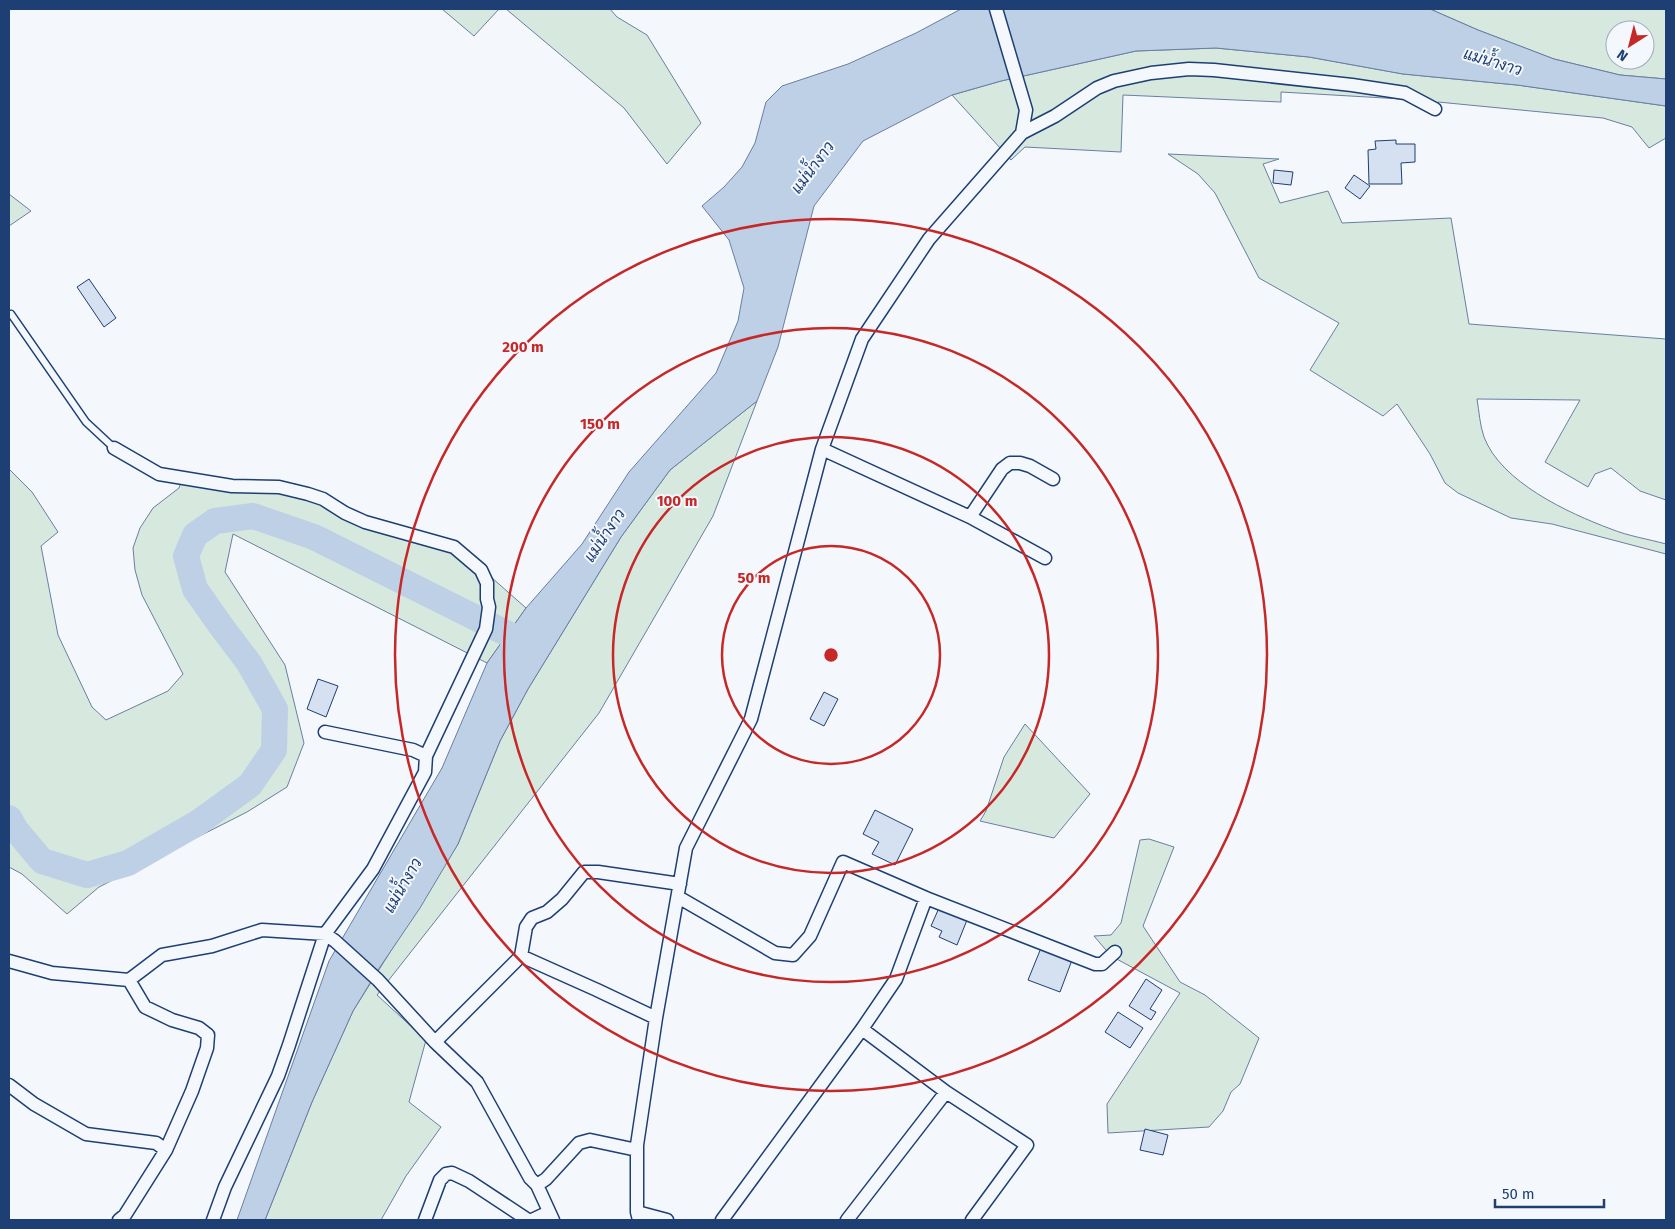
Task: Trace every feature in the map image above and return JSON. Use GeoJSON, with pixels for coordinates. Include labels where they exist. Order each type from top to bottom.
{"type":"FeatureCollection","features":[{"type":"Feature","properties":{"kind":"street"},"geometry":{"type":"LineString","coordinates":[[996,9],[1026,110],[1022,132]]}},
{"type":"Feature","properties":{"kind":"street"},"geometry":{"type":"LineString","coordinates":[[667,1220],[638,1216],[637,1150],[656,1018],[686,848],[751,719],[822,449],[862,339],[929,239],[1022,132],[1055,116],[1097,88],[1114,81],[1151,73],[1189,69],[1222,71],[1405,93],[1435,109]]}},
{"type":"Feature","properties":{"kind":"street"},"geometry":{"type":"LineString","coordinates":[[114,448],[159,474],[232,486],[279,487],[323,499],[345,513],[365,522],[454,547],[481,570],[487,583],[489,607],[486,629],[426,756],[425,772],[373,869],[330,937],[278,1076],[225,1187],[213,1220]]}},
{"type":"Feature","properties":{"kind":"street"},"geometry":{"type":"LineString","coordinates":[[822,449],[970,518],[1045,558]]}},
{"type":"Feature","properties":{"kind":"street"},"geometry":{"type":"LineString","coordinates":[[970,518],[1002,469],[1010,463],[1030,466],[1053,479]]}},
{"type":"Feature","properties":{"kind":"street"},"geometry":{"type":"LineString","coordinates":[[325,732],[413,750],[426,756]]}},
{"type":"Feature","properties":{"kind":"street"},"geometry":{"type":"LineString","coordinates":[[678,897],[775,953],[793,955],[810,936],[843,862],[926,898],[1095,964],[1102,964],[1115,952]]}},
{"type":"Feature","properties":{"kind":"street"},"geometry":{"type":"LineString","coordinates":[[435,1042],[521,956],[526,927],[532,918],[547,912],[562,899],[584,872],[598,872],[680,884]]}},
{"type":"Feature","properties":{"kind":"street"},"geometry":{"type":"LineString","coordinates":[[722,1220],[862,1029],[896,979],[926,898]]}},
{"type":"Feature","properties":{"kind":"street"},"geometry":{"type":"LineString","coordinates":[[9,961],[52,973],[130,980],[162,954],[212,946],[262,930],[330,937],[378,980],[435,1042],[477,1082],[530,1178],[537,1185],[551,1216],[528,1220],[452,1173],[446,1174],[440,1180],[425,1220]]}},
{"type":"Feature","properties":{"kind":"street"},"geometry":{"type":"LineString","coordinates":[[521,956],[656,1018]]}},
{"type":"Feature","properties":{"kind":"street"},"geometry":{"type":"LineString","coordinates":[[119,1220],[126,1215],[166,1150],[192,1091],[207,1048],[208,1035],[199,1028],[172,1020],[145,1007],[130,980]]}},
{"type":"Feature","properties":{"kind":"street"},"geometry":{"type":"LineString","coordinates":[[862,1029],[946,1092],[1027,1145],[972,1220]]}},
{"type":"Feature","properties":{"kind":"street"},"geometry":{"type":"LineString","coordinates":[[9,1085],[34,1104],[86,1134],[156,1143],[166,1150]]}},
{"type":"Feature","properties":{"kind":"street"},"geometry":{"type":"LineString","coordinates":[[848,1220],[946,1092]]}},
{"type":"Feature","properties":{"kind":"street"},"geometry":{"type":"LineString","coordinates":[[537,1185],[546,1179],[579,1142],[590,1140],[637,1150]]}},
{"type":"Feature","properties":{"kind":"lane"},"geometry":{"type":"LineString","coordinates":[[11,314],[86,422],[114,448]]}},
{"type":"Feature","properties":{"kind":"shaded area"},"geometry":{"type":"Polygon","coordinates":[[[442,9],[499,9],[474,36],[442,9]]]}},
{"type":"Feature","properties":{"kind":"shaded area"},"geometry":{"type":"Polygon","coordinates":[[[506,9],[610,9],[617,17],[647,35],[701,123],[667,164],[624,108],[506,9]]]}},
{"type":"Feature","properties":{"kind":"shaded area"},"geometry":{"type":"Polygon","coordinates":[[[1430,9],[1666,9],[1666,79],[1620,75],[1554,59],[1478,30],[1430,9]]]}},
{"type":"Feature","properties":{"kind":"shaded area"},"geometry":{"type":"Polygon","coordinates":[[[1216,48],[1309,57],[1403,74],[1517,85],[1666,106],[1666,138],[1649,148],[1632,127],[1603,118],[1438,102],[1432,115],[1402,99],[1281,92],[1281,102],[1123,95],[1121,152],[1025,147],[1011,160],[952,95],[1001,81],[1136,51],[1216,48]]]}},
{"type":"Feature","properties":{"kind":"shaded area"},"geometry":{"type":"Polygon","coordinates":[[[1168,154],[1279,159],[1263,164],[1280,203],[1328,191],[1342,223],[1451,218],[1469,324],[1666,339],[1666,500],[1640,491],[1611,468],[1595,474],[1588,487],[1545,462],[1580,400],[1477,399],[1484,437],[1493,453],[1505,468],[1520,482],[1556,505],[1575,514],[1624,534],[1666,544],[1666,554],[1552,524],[1511,518],[1458,493],[1445,483],[1430,454],[1397,404],[1383,416],[1310,370],[1339,323],[1259,278],[1215,193],[1198,174],[1168,154]]]}},
{"type":"Feature","properties":{"kind":"shaded area"},"geometry":{"type":"Polygon","coordinates":[[[9,194],[31,211],[9,226],[9,194]]]}},
{"type":"Feature","properties":{"kind":"shaded area"},"geometry":{"type":"Polygon","coordinates":[[[757,401],[713,516],[599,713],[377,995],[426,1040],[409,1102],[441,1127],[406,1176],[381,1220],[265,1220],[312,1102],[353,1011],[458,844],[500,741],[528,689],[621,537],[670,470],[757,401]]]}},
{"type":"Feature","properties":{"kind":"shaded area"},"geometry":{"type":"Polygon","coordinates":[[[9,469],[32,492],[58,532],[41,546],[58,635],[92,707],[106,720],[168,691],[183,674],[142,595],[135,570],[133,548],[140,528],[153,508],[179,488],[184,472],[238,482],[295,484],[324,493],[362,515],[448,539],[526,608],[487,663],[233,534],[225,572],[285,665],[304,743],[287,787],[247,812],[99,887],[67,914],[22,874],[9,867],[9,469]]]}},
{"type":"Feature","properties":{"kind":"shaded area"},"geometry":{"type":"Polygon","coordinates":[[[1025,724],[1090,794],[1054,838],[980,821],[986,811],[1004,757],[1025,724]]]}},
{"type":"Feature","properties":{"kind":"shaded area"},"geometry":{"type":"Polygon","coordinates":[[[1149,839],[1174,847],[1143,926],[1180,982],[1205,995],[1259,1038],[1240,1084],[1231,1092],[1223,1111],[1209,1127],[1108,1133],[1107,1104],[1180,993],[1111,956],[1094,936],[1111,935],[1121,923],[1140,840],[1149,839]]]}},
{"type":"Feature","properties":{"kind":"water","name":"แม่น้ำงาว"},"geometry":{"type":"Polygon","coordinates":[[[961,9],[1430,9],[1478,30],[1554,59],[1620,75],[1666,79],[1666,106],[1517,85],[1403,74],[1309,57],[1216,48],[1136,51],[1001,81],[952,95],[863,141],[814,206],[778,347],[757,401],[670,470],[621,537],[528,689],[500,741],[458,844],[420,908],[353,1011],[312,1102],[265,1220],[237,1220],[329,961],[442,768],[487,663],[526,608],[582,544],[629,472],[716,373],[738,321],[744,288],[729,240],[702,206],[724,187],[742,167],[755,143],[766,102],[782,86],[848,64],[916,33],[961,9]]]}},
{"type":"Feature","properties":{"kind":"building"},"geometry":{"type":"Polygon","coordinates":[[[1396,140],[1396,144],[1415,144],[1415,162],[1401,163],[1402,184],[1369,184],[1368,150],[1376,149],[1375,141],[1396,140]]]}},
{"type":"Feature","properties":{"kind":"building"},"geometry":{"type":"Polygon","coordinates":[[[1274,170],[1293,172],[1291,185],[1273,183],[1274,170]]]}},
{"type":"Feature","properties":{"kind":"building"},"geometry":{"type":"Polygon","coordinates":[[[1354,175],[1370,186],[1360,199],[1345,188],[1354,175]]]}},
{"type":"Feature","properties":{"kind":"building"},"geometry":{"type":"Polygon","coordinates":[[[89,279],[116,318],[104,327],[77,287],[89,279]]]}},
{"type":"Feature","properties":{"kind":"building"},"geometry":{"type":"Polygon","coordinates":[[[318,679],[338,686],[326,717],[307,709],[318,679]]]}},
{"type":"Feature","properties":{"kind":"building"},"geometry":{"type":"Polygon","coordinates":[[[824,692],[838,699],[824,726],[810,719],[824,692]]]}},
{"type":"Feature","properties":{"kind":"building"},"geometry":{"type":"Polygon","coordinates":[[[875,810],[913,829],[895,865],[872,854],[879,842],[863,834],[875,810]]]}},
{"type":"Feature","properties":{"kind":"building"},"geometry":{"type":"Polygon","coordinates":[[[939,908],[967,920],[957,945],[939,937],[942,931],[931,926],[939,908]]]}},
{"type":"Feature","properties":{"kind":"building"},"geometry":{"type":"Polygon","coordinates":[[[1041,948],[1072,960],[1060,992],[1028,980],[1041,948]]]}},
{"type":"Feature","properties":{"kind":"building"},"geometry":{"type":"Polygon","coordinates":[[[1146,979],[1162,990],[1150,1009],[1156,1012],[1151,1020],[1129,1006],[1146,979]]]}},
{"type":"Feature","properties":{"kind":"building"},"geometry":{"type":"Polygon","coordinates":[[[1118,1012],[1143,1028],[1130,1048],[1105,1032],[1118,1012]]]}},
{"type":"Feature","properties":{"kind":"building"},"geometry":{"type":"Polygon","coordinates":[[[1145,1129],[1168,1135],[1163,1155],[1140,1150],[1145,1129]]]}},
{"type":"Feature","properties":{"kind":"waterway"},"geometry":{"type":"LineString","coordinates":[[9,818],[16,830],[42,861],[87,875],[128,863],[199,822],[250,785],[274,750],[275,709],[249,663],[195,589],[186,556],[195,535],[215,521],[253,516],[314,537],[530,645]]}}]}
